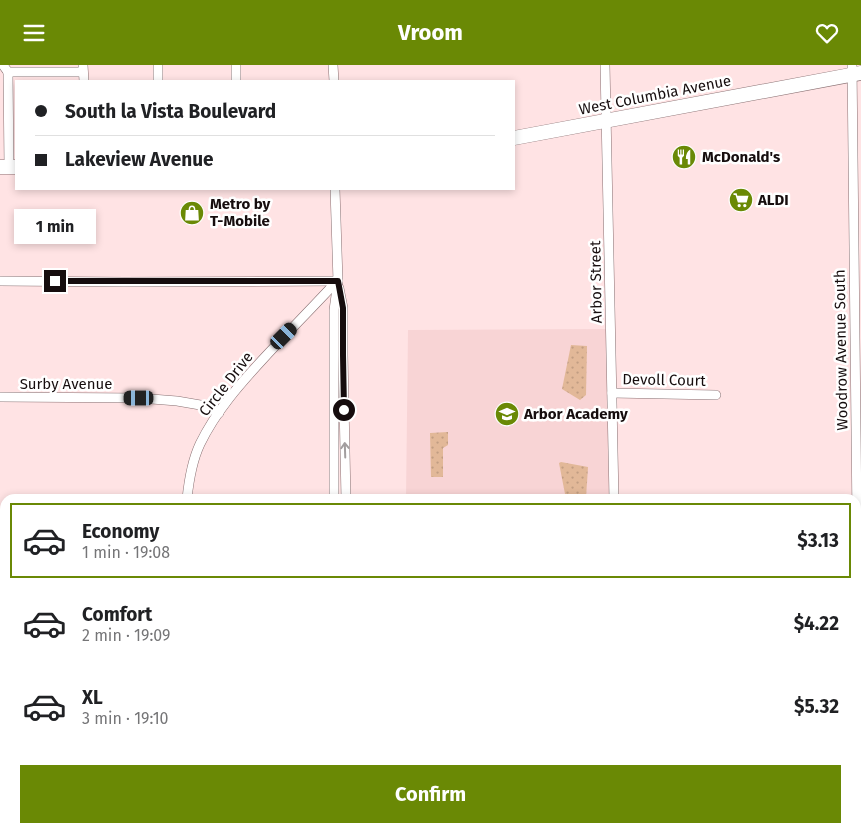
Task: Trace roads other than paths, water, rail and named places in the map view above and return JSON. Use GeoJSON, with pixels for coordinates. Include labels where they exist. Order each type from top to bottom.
{"type":"FeatureCollection","features":[{"type":"Feature","properties":{"kind":"main road","name":"West Columbia Avenue"},"geometry":{"type":"LineString","coordinates":[[515,138],[855,71]]}},
{"type":"Feature","properties":{"kind":"street"},"geometry":{"type":"LineString","coordinates":[[158,65],[158,80]]}},
{"type":"Feature","properties":{"kind":"street"},"geometry":{"type":"LineString","coordinates":[[236,65],[236,80]]}},
{"type":"Feature","properties":{"kind":"street"},"geometry":{"type":"LineString","coordinates":[[334,65],[334,80]]}},
{"type":"Feature","properties":{"kind":"street","name":"Arbor Street"},"geometry":{"type":"LineString","coordinates":[[605,65],[614,494]]}},
{"type":"Feature","properties":{"kind":"street"},"geometry":{"type":"LineString","coordinates":[[8,167],[6,68],[83,73]]}},
{"type":"Feature","properties":{"kind":"street","name":"Woodrow Avenue South"},"geometry":{"type":"LineString","coordinates":[[855,71],[859,447],[857,494]]}},
{"type":"Feature","properties":{"kind":"street"},"geometry":{"type":"LineString","coordinates":[[335,190],[338,281],[343,308],[346,494]]}},
{"type":"Feature","properties":{"kind":"street"},"geometry":{"type":"LineString","coordinates":[[0,281],[338,281]]}},
{"type":"Feature","properties":{"kind":"street"},"geometry":{"type":"LineString","coordinates":[[334,494],[334,310],[338,281]]}},
{"type":"Feature","properties":{"kind":"street","name":"Circle Drive"},"geometry":{"type":"LineString","coordinates":[[187,494],[189,476],[200,445],[213,420],[238,386],[338,281]]}},
{"type":"Feature","properties":{"kind":"street","name":"Devoll Court"},"geometry":{"type":"LineString","coordinates":[[612,393],[716,395]]}},
{"type":"Feature","properties":{"kind":"street","name":"Surby Avenue"},"geometry":{"type":"LineString","coordinates":[[0,397],[139,398],[178,401],[206,406],[219,413]]}},
{"type":"Feature","properties":{"kind":"place","name":"McDonald's"},"geometry":{"type":"Point","coordinates":[684,157]}},
{"type":"Feature","properties":{"kind":"place","name":"ALDI"},"geometry":{"type":"Point","coordinates":[741,200]}},
{"type":"Feature","properties":{"kind":"place","name":"Metro by T-Mobile"},"geometry":{"type":"Point","coordinates":[192,213]}},
{"type":"Feature","properties":{"kind":"place","name":"Arbor Academy"},"geometry":{"type":"Point","coordinates":[507,414]}}]}
